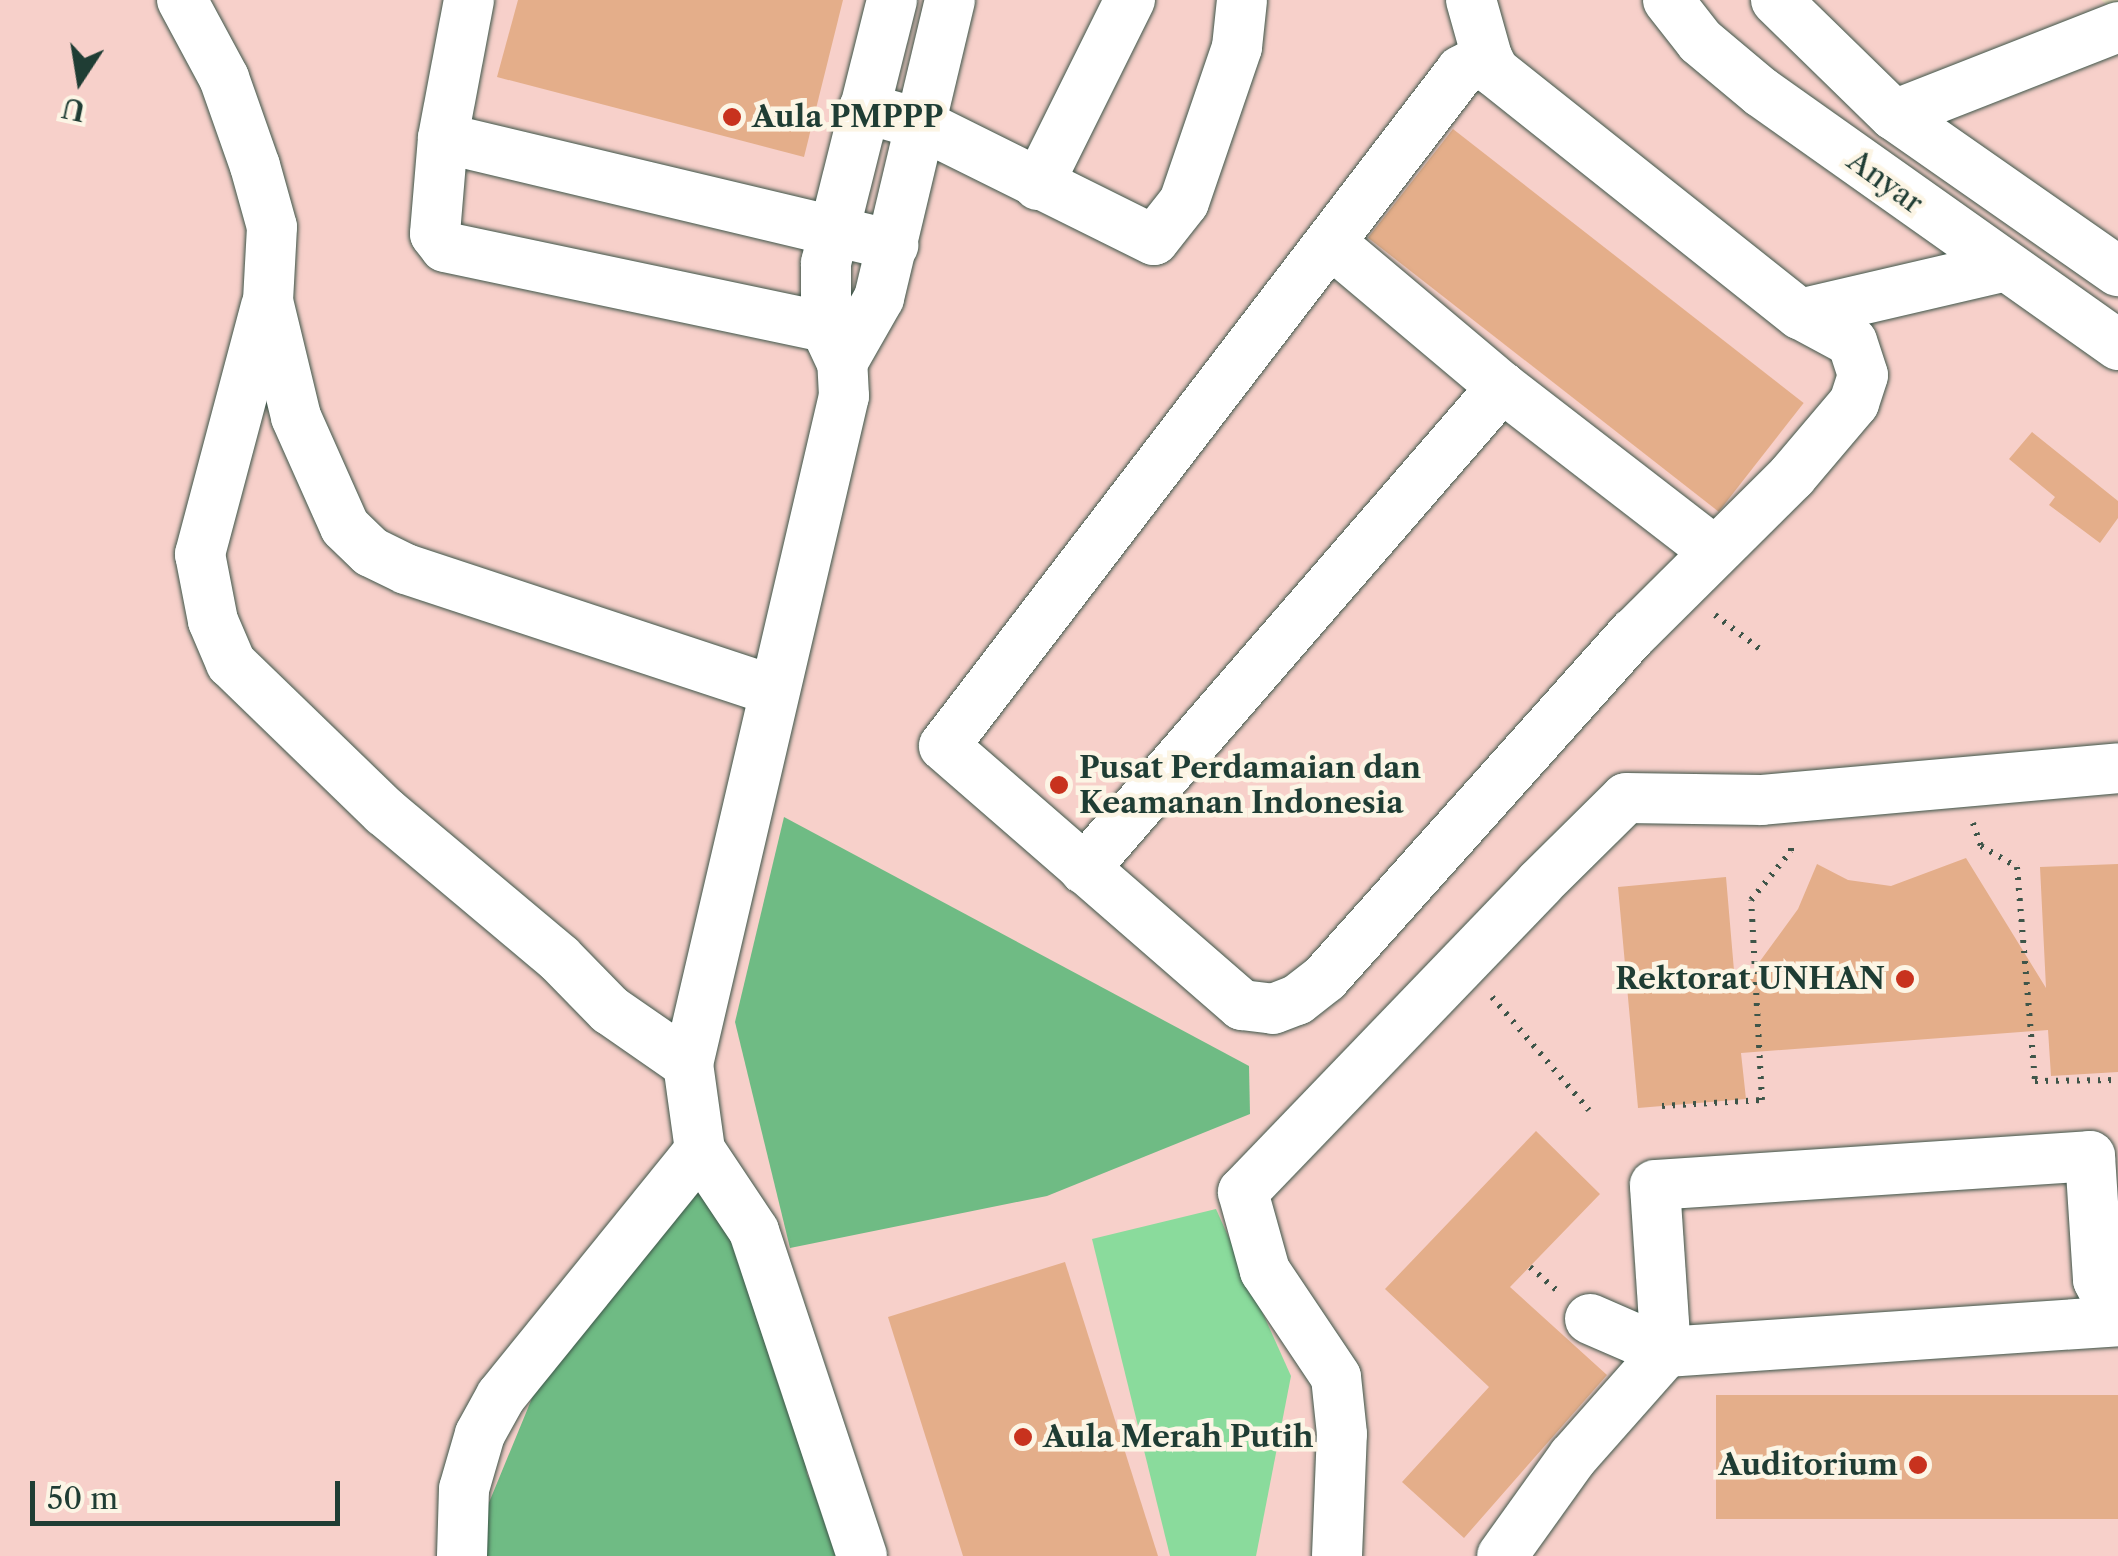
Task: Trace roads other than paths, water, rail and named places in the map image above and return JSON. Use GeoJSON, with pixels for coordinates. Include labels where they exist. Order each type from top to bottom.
{"type":"FeatureCollection","features":[{"type":"Feature","properties":{"kind":"street"},"geometry":{"type":"LineString","coordinates":[[182,0],[224,78],[272,227],[268,301],[200,554],[214,621],[231,663],[385,812],[610,1010],[688,1064]]}},
{"type":"Feature","properties":{"kind":"street"},"geometry":{"type":"LineString","coordinates":[[469,0],[443,138],[435,234],[445,247],[843,342]]}},
{"type":"Feature","properties":{"kind":"street"},"geometry":{"type":"LineString","coordinates":[[862,1556],[754,1231],[700,1150],[688,1064],[771,690],[844,396],[832,231],[892,0]]}},
{"type":"Feature","properties":{"kind":"street"},"geometry":{"type":"LineString","coordinates":[[843,342],[893,245],[950,0]]}},
{"type":"Feature","properties":{"kind":"street"},"geometry":{"type":"LineString","coordinates":[[1038,185],[1130,0]]}},
{"type":"Feature","properties":{"kind":"street"},"geometry":{"type":"LineString","coordinates":[[864,108],[920,124],[1147,240],[1161,238],[1184,202],[1231,64],[1242,0]]}},
{"type":"Feature","properties":{"kind":"street"},"geometry":{"type":"LineString","coordinates":[[1471,0],[1494,71],[1800,314],[1852,342],[1863,375],[1854,403],[1792,476],[1712,550],[1325,978],[1297,1000],[1273,1010],[1242,1005],[944,746],[1332,244],[1460,70],[1487,57]]}},
{"type":"Feature","properties":{"kind":"street","name":"Anyar"},"geometry":{"type":"LineString","coordinates":[[1668,0],[1700,41],[1761,92],[2002,267],[2118,344]]}},
{"type":"Feature","properties":{"kind":"street","name":"Anyar"},"geometry":{"type":"LineString","coordinates":[[1776,0],[1894,115],[2118,271]]}},
{"type":"Feature","properties":{"kind":"street"},"geometry":{"type":"LineString","coordinates":[[1894,115],[2118,27]]}},
{"type":"Feature","properties":{"kind":"street"},"geometry":{"type":"LineString","coordinates":[[443,138],[893,245]]}},
{"type":"Feature","properties":{"kind":"street"},"geometry":{"type":"LineString","coordinates":[[1332,244],[1502,387],[1712,550]]}},
{"type":"Feature","properties":{"kind":"street"},"geometry":{"type":"LineString","coordinates":[[1800,314],[2002,267]]}},
{"type":"Feature","properties":{"kind":"street"},"geometry":{"type":"LineString","coordinates":[[268,301],[296,416],[345,527],[371,552],[771,690]]}},
{"type":"Feature","properties":{"kind":"street"},"geometry":{"type":"LineString","coordinates":[[1084,870],[1502,387]]}},
{"type":"Feature","properties":{"kind":"street"},"geometry":{"type":"LineString","coordinates":[[1337,1556],[1342,1434],[1336,1376],[1265,1271],[1243,1192],[1540,884],[1626,798],[1762,800],[2118,768]]}},
{"type":"Feature","properties":{"kind":"street"},"geometry":{"type":"LineString","coordinates":[[462,1556],[464,1489],[480,1434],[501,1396],[700,1150]]}},
{"type":"Feature","properties":{"kind":"street"},"geometry":{"type":"LineString","coordinates":[[1502,1556],[1573,1457],[1666,1352],[1655,1185],[2090,1156],[2098,1280],[2118,1319],[1666,1352],[1590,1319]]}},
{"type":"Feature","properties":{"kind":"place","name":"Aula PMPPP"},"geometry":{"type":"Point","coordinates":[732,117]}},
{"type":"Feature","properties":{"kind":"place","name":"Pusat Perdamaian dan Keamanan Indonesia"},"geometry":{"type":"Point","coordinates":[1059,785]}},
{"type":"Feature","properties":{"kind":"place","name":"Rektorat UNHAN"},"geometry":{"type":"Point","coordinates":[1905,979]}},
{"type":"Feature","properties":{"kind":"place","name":"Aula Merah Putih"},"geometry":{"type":"Point","coordinates":[1023,1437]}},
{"type":"Feature","properties":{"kind":"place","name":"Auditorium"},"geometry":{"type":"Point","coordinates":[1918,1465]}}]}
